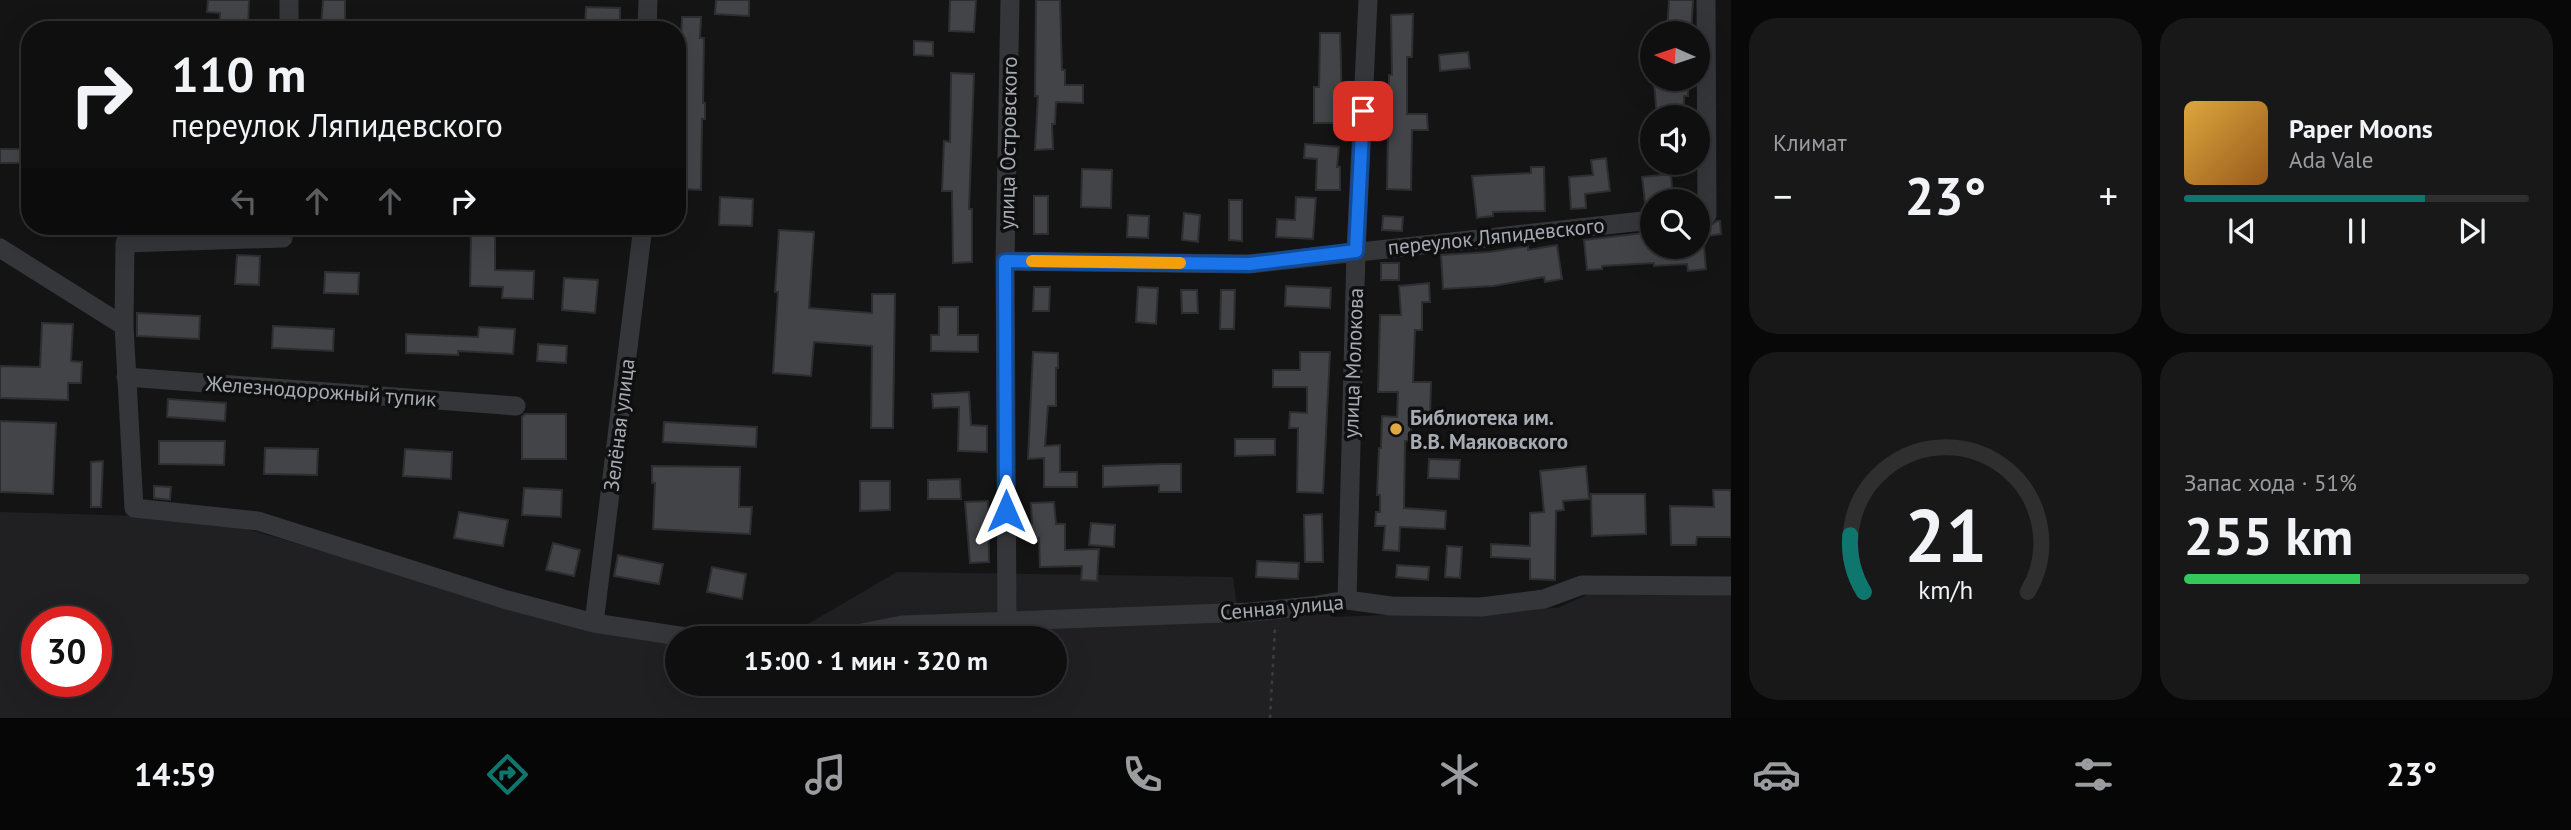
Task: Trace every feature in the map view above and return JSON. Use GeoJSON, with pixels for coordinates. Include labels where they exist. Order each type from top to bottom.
{"type":"FeatureCollection","features":[{"type":"Feature","properties":{"kind":"street"},"geometry":{"type":"LineString","coordinates":[[289,0],[289,21]]}},
{"type":"Feature","properties":{"kind":"street"},"geometry":{"type":"LineString","coordinates":[[647,21],[648,0]]}},
{"type":"Feature","properties":{"kind":"street","name":"улица Островского"},"geometry":{"type":"LineString","coordinates":[[1007,622],[1005,261],[1010,0]]}},
{"type":"Feature","properties":{"kind":"street","name":"улица Молокова"},"geometry":{"type":"LineString","coordinates":[[1347,600],[1356,251],[1368,0]]}},
{"type":"Feature","properties":{"kind":"street"},"geometry":{"type":"LineString","coordinates":[[1706,0],[1707,189]]}},
{"type":"Feature","properties":{"kind":"street","name":"переулок Ляпидевского"},"geometry":{"type":"LineString","coordinates":[[1005,261],[1249,264],[1640,221]]}},
{"type":"Feature","properties":{"kind":"street"},"geometry":{"type":"LineString","coordinates":[[240,235],[125,243],[124,326],[134,508],[258,521],[507,600],[594,624],[665,634]]}},
{"type":"Feature","properties":{"kind":"street","name":"Зелёная улица"},"geometry":{"type":"LineString","coordinates":[[594,624],[642,235]]}},
{"type":"Feature","properties":{"kind":"street"},"geometry":{"type":"LineString","coordinates":[[0,248],[124,326]]}},
{"type":"Feature","properties":{"kind":"street","name":"Железнодорожный тупик"},"geometry":{"type":"LineString","coordinates":[[126,377],[516,406]]}},
{"type":"Feature","properties":{"kind":"street","name":"Сенная улица"},"geometry":{"type":"LineString","coordinates":[[897,626],[1251,612],[1347,600],[1391,606],[1481,607],[1544,599],[1582,585],[1731,586]]}},
{"type":"Feature","properties":{"kind":"path"},"geometry":{"type":"LineString","coordinates":[[1270,718],[1276,617]]}},
{"type":"Feature","properties":{"kind":"shaded area"},"geometry":{"type":"Polygon","coordinates":[[[0,512],[210,518],[442,586],[665,640],[665,696],[1067,696],[1067,626],[804,626],[897,572],[1233,577],[1237,605],[1333,600],[1334,617],[1557,608],[1594,592],[1731,595],[1731,718],[0,718],[0,512]]]}},
{"type":"Feature","properties":{"kind":"building"},"geometry":{"type":"Polygon","coordinates":[[[208,0],[249,0],[248,21],[220,21],[220,13],[207,12],[208,0]]]}},
{"type":"Feature","properties":{"kind":"building"},"geometry":{"type":"Polygon","coordinates":[[[323,0],[345,0],[345,21],[322,21],[323,0]]]}},
{"type":"Feature","properties":{"kind":"building"},"geometry":{"type":"Polygon","coordinates":[[[716,0],[749,0],[749,16],[715,14],[716,0]]]}},
{"type":"Feature","properties":{"kind":"building"},"geometry":{"type":"Polygon","coordinates":[[[950,0],[976,0],[974,32],[949,31],[950,0]]]}},
{"type":"Feature","properties":{"kind":"building"},"geometry":{"type":"Polygon","coordinates":[[[1036,0],[1060,0],[1062,70],[1065,70],[1065,85],[1083,85],[1083,103],[1056,102],[1055,124],[1052,124],[1053,149],[1035,150],[1038,96],[1035,96],[1036,0]]]}},
{"type":"Feature","properties":{"kind":"building"},"geometry":{"type":"Polygon","coordinates":[[[1669,0],[1693,0],[1692,21],[1668,21],[1669,0]]]}},
{"type":"Feature","properties":{"kind":"building"},"geometry":{"type":"Polygon","coordinates":[[[586,7],[620,8],[620,21],[585,21],[586,7]]]}},
{"type":"Feature","properties":{"kind":"building"},"geometry":{"type":"Polygon","coordinates":[[[1413,14],[1412,57],[1407,57],[1407,114],[1427,114],[1428,130],[1412,130],[1411,190],[1387,189],[1389,75],[1392,75],[1391,15],[1413,14]]]}},
{"type":"Feature","properties":{"kind":"building"},"geometry":{"type":"Polygon","coordinates":[[[682,17],[701,17],[700,38],[704,38],[705,119],[702,119],[701,190],[686,189],[686,21],[682,21],[682,17]]]}},
{"type":"Feature","properties":{"kind":"building"},"geometry":{"type":"Polygon","coordinates":[[[1320,33],[1340,33],[1342,101],[1336,101],[1336,123],[1314,123],[1314,87],[1319,87],[1320,33]]]}},
{"type":"Feature","properties":{"kind":"building"},"geometry":{"type":"Polygon","coordinates":[[[914,41],[933,42],[933,56],[914,55],[914,41]]]}},
{"type":"Feature","properties":{"kind":"building"},"geometry":{"type":"Polygon","coordinates":[[[1468,52],[1470,68],[1440,71],[1439,55],[1468,52]]]}},
{"type":"Feature","properties":{"kind":"building"},"geometry":{"type":"Polygon","coordinates":[[[951,73],[974,74],[969,209],[972,209],[972,262],[953,263],[952,191],[942,191],[944,141],[950,142],[951,73]]]}},
{"type":"Feature","properties":{"kind":"building"},"geometry":{"type":"Polygon","coordinates":[[[1655,91],[1688,91],[1688,96],[1684,96],[1684,105],[1656,105],[1655,91]]]}},
{"type":"Feature","properties":{"kind":"building"},"geometry":{"type":"Polygon","coordinates":[[[1305,144],[1339,147],[1337,167],[1340,167],[1340,190],[1316,190],[1317,159],[1304,158],[1305,144]]]}},
{"type":"Feature","properties":{"kind":"building"},"geometry":{"type":"Polygon","coordinates":[[[0,149],[20,149],[20,163],[0,163],[0,149]]]}},
{"type":"Feature","properties":{"kind":"building"},"geometry":{"type":"Polygon","coordinates":[[[1606,158],[1610,191],[1585,194],[1586,208],[1571,209],[1569,177],[1593,175],[1591,160],[1606,158]]]}},
{"type":"Feature","properties":{"kind":"building"},"geometry":{"type":"Polygon","coordinates":[[[1531,167],[1544,167],[1545,211],[1493,212],[1493,216],[1477,218],[1472,176],[1531,173],[1531,167]]]}},
{"type":"Feature","properties":{"kind":"building"},"geometry":{"type":"Polygon","coordinates":[[[1082,169],[1112,170],[1111,208],[1081,207],[1082,169]]]}},
{"type":"Feature","properties":{"kind":"building"},"geometry":{"type":"Polygon","coordinates":[[[1671,175],[1672,189],[1643,189],[1642,177],[1671,175]]]}},
{"type":"Feature","properties":{"kind":"building"},"geometry":{"type":"Polygon","coordinates":[[[1034,196],[1048,196],[1048,234],[1034,234],[1034,196]]]}},
{"type":"Feature","properties":{"kind":"building"},"geometry":{"type":"Polygon","coordinates":[[[720,197],[753,199],[752,226],[719,225],[720,197]]]}},
{"type":"Feature","properties":{"kind":"building"},"geometry":{"type":"Polygon","coordinates":[[[1296,197],[1316,198],[1313,239],[1276,237],[1277,219],[1295,220],[1296,197]]]}},
{"type":"Feature","properties":{"kind":"building"},"geometry":{"type":"Polygon","coordinates":[[[1229,200],[1242,200],[1242,241],[1229,240],[1229,200]]]}},
{"type":"Feature","properties":{"kind":"building"},"geometry":{"type":"Polygon","coordinates":[[[1184,213],[1200,215],[1198,242],[1182,240],[1184,213]]]}},
{"type":"Feature","properties":{"kind":"building"},"geometry":{"type":"Polygon","coordinates":[[[1128,215],[1149,216],[1148,238],[1127,237],[1128,215]]]}},
{"type":"Feature","properties":{"kind":"building"},"geometry":{"type":"Polygon","coordinates":[[[1383,216],[1403,217],[1402,231],[1382,230],[1383,216]]]}},
{"type":"Feature","properties":{"kind":"building"},"geometry":{"type":"Polygon","coordinates":[[[1720,221],[1721,234],[1710,236],[1710,226],[1720,221]]]}},
{"type":"Feature","properties":{"kind":"building"},"geometry":{"type":"Polygon","coordinates":[[[779,230],[814,232],[809,308],[872,313],[872,294],[895,294],[893,428],[871,428],[872,346],[814,342],[811,376],[773,373],[779,230]]]}},
{"type":"Feature","properties":{"kind":"building"},"geometry":{"type":"Polygon","coordinates":[[[1640,233],[1640,259],[1705,259],[1706,269],[1688,271],[1687,264],[1654,266],[1654,263],[1602,266],[1602,269],[1587,270],[1584,240],[1640,233]]]}},
{"type":"Feature","properties":{"kind":"building"},"geometry":{"type":"Polygon","coordinates":[[[471,236],[495,236],[495,270],[534,271],[533,299],[502,298],[503,287],[470,286],[471,236]]]}},
{"type":"Feature","properties":{"kind":"building"},"geometry":{"type":"Polygon","coordinates":[[[1557,245],[1562,279],[1545,282],[1544,277],[1493,286],[1443,289],[1441,255],[1528,246],[1528,250],[1557,245]]]}},
{"type":"Feature","properties":{"kind":"building"},"geometry":{"type":"Polygon","coordinates":[[[237,255],[260,256],[259,285],[235,284],[237,255]]]}},
{"type":"Feature","properties":{"kind":"building"},"geometry":{"type":"Polygon","coordinates":[[[1381,263],[1399,263],[1399,280],[1381,280],[1381,263]]]}},
{"type":"Feature","properties":{"kind":"building"},"geometry":{"type":"Polygon","coordinates":[[[325,272],[359,273],[358,294],[324,293],[325,272]]]}},
{"type":"Feature","properties":{"kind":"building"},"geometry":{"type":"Polygon","coordinates":[[[564,278],[598,280],[595,313],[562,310],[564,278]]]}},
{"type":"Feature","properties":{"kind":"building"},"geometry":{"type":"Polygon","coordinates":[[[1429,283],[1430,302],[1422,302],[1422,330],[1415,330],[1413,382],[1431,382],[1430,416],[1411,415],[1411,441],[1405,441],[1404,508],[1446,511],[1445,529],[1400,527],[1399,551],[1383,550],[1385,526],[1375,526],[1376,512],[1380,512],[1380,495],[1377,495],[1382,416],[1397,417],[1398,392],[1378,392],[1380,315],[1401,315],[1399,286],[1429,283]]]}},
{"type":"Feature","properties":{"kind":"building"},"geometry":{"type":"Polygon","coordinates":[[[1286,286],[1331,288],[1330,308],[1285,306],[1286,286]]]}},
{"type":"Feature","properties":{"kind":"building"},"geometry":{"type":"Polygon","coordinates":[[[1034,287],[1050,287],[1049,311],[1033,311],[1034,287]]]}},
{"type":"Feature","properties":{"kind":"building"},"geometry":{"type":"Polygon","coordinates":[[[1138,287],[1158,288],[1156,324],[1136,322],[1138,287]]]}},
{"type":"Feature","properties":{"kind":"building"},"geometry":{"type":"Polygon","coordinates":[[[1181,290],[1197,290],[1198,313],[1182,313],[1181,290]]]}},
{"type":"Feature","properties":{"kind":"building"},"geometry":{"type":"Polygon","coordinates":[[[1221,290],[1235,290],[1234,329],[1220,329],[1221,290]]]}},
{"type":"Feature","properties":{"kind":"building"},"geometry":{"type":"Polygon","coordinates":[[[939,307],[958,307],[958,335],[978,335],[978,352],[931,351],[931,335],[939,335],[939,307]]]}},
{"type":"Feature","properties":{"kind":"building"},"geometry":{"type":"Polygon","coordinates":[[[137,313],[200,316],[199,339],[137,336],[137,313]]]}},
{"type":"Feature","properties":{"kind":"building"},"geometry":{"type":"Polygon","coordinates":[[[42,323],[73,324],[71,361],[82,362],[81,383],[68,383],[68,400],[0,398],[0,366],[40,367],[42,323]]]}},
{"type":"Feature","properties":{"kind":"building"},"geometry":{"type":"Polygon","coordinates":[[[273,326],[334,329],[333,351],[272,348],[273,326]]]}},
{"type":"Feature","properties":{"kind":"building"},"geometry":{"type":"Polygon","coordinates":[[[479,327],[515,329],[513,354],[458,351],[458,355],[406,353],[406,334],[478,337],[479,327]]]}},
{"type":"Feature","properties":{"kind":"building"},"geometry":{"type":"Polygon","coordinates":[[[538,344],[567,346],[566,363],[537,361],[538,344]]]}},
{"type":"Feature","properties":{"kind":"building"},"geometry":{"type":"Polygon","coordinates":[[[1033,352],[1058,353],[1056,406],[1048,406],[1045,446],[1060,445],[1060,472],[1077,472],[1077,487],[1044,487],[1044,458],[1028,459],[1033,352]]]}},
{"type":"Feature","properties":{"kind":"building"},"geometry":{"type":"Polygon","coordinates":[[[1300,352],[1330,352],[1323,493],[1297,492],[1298,428],[1289,428],[1290,412],[1307,413],[1307,387],[1273,387],[1273,370],[1300,370],[1300,352]]]}},
{"type":"Feature","properties":{"kind":"building"},"geometry":{"type":"Polygon","coordinates":[[[969,392],[971,425],[987,426],[987,452],[958,451],[959,407],[933,408],[932,394],[969,392]]]}},
{"type":"Feature","properties":{"kind":"building"},"geometry":{"type":"Polygon","coordinates":[[[168,399],[226,403],[225,421],[167,417],[168,399]]]}},
{"type":"Feature","properties":{"kind":"building"},"geometry":{"type":"Polygon","coordinates":[[[525,414],[566,414],[566,459],[522,459],[522,417],[525,414]]]}},
{"type":"Feature","properties":{"kind":"building"},"geometry":{"type":"Polygon","coordinates":[[[0,421],[56,423],[53,494],[0,492],[0,421]]]}},
{"type":"Feature","properties":{"kind":"building"},"geometry":{"type":"Polygon","coordinates":[[[664,422],[757,427],[756,447],[663,442],[664,422]]]}},
{"type":"Feature","properties":{"kind":"building"},"geometry":{"type":"Polygon","coordinates":[[[1235,439],[1275,439],[1275,455],[1235,456],[1235,439]]]}},
{"type":"Feature","properties":{"kind":"building"},"geometry":{"type":"Polygon","coordinates":[[[159,441],[225,441],[224,465],[159,464],[159,441]]]}},
{"type":"Feature","properties":{"kind":"building"},"geometry":{"type":"Polygon","coordinates":[[[265,448],[318,449],[317,475],[264,474],[265,448]]]}},
{"type":"Feature","properties":{"kind":"building"},"geometry":{"type":"Polygon","coordinates":[[[405,449],[452,452],[451,479],[403,476],[405,449]]]}},
{"type":"Feature","properties":{"kind":"building"},"geometry":{"type":"Polygon","coordinates":[[[1429,459],[1460,460],[1459,479],[1428,478],[1429,459]]]}},
{"type":"Feature","properties":{"kind":"building"},"geometry":{"type":"Polygon","coordinates":[[[103,461],[101,507],[91,507],[91,462],[103,461]]]}},
{"type":"Feature","properties":{"kind":"building"},"geometry":{"type":"Polygon","coordinates":[[[1181,464],[1181,492],[1159,492],[1159,485],[1103,487],[1103,466],[1181,464]]]}},
{"type":"Feature","properties":{"kind":"building"},"geometry":{"type":"Polygon","coordinates":[[[652,466],[740,467],[739,507],[752,507],[750,534],[653,529],[655,483],[652,483],[652,466]]]}},
{"type":"Feature","properties":{"kind":"building"},"geometry":{"type":"Polygon","coordinates":[[[1586,466],[1589,499],[1563,501],[1564,510],[1556,511],[1555,580],[1530,579],[1530,559],[1491,557],[1491,544],[1530,546],[1530,513],[1544,512],[1540,471],[1586,466]]]}},
{"type":"Feature","properties":{"kind":"building"},"geometry":{"type":"Polygon","coordinates":[[[960,479],[961,499],[928,499],[928,480],[960,479]]]}},
{"type":"Feature","properties":{"kind":"building"},"geometry":{"type":"Polygon","coordinates":[[[860,481],[890,481],[890,510],[860,511],[860,481]]]}},
{"type":"Feature","properties":{"kind":"building"},"geometry":{"type":"Polygon","coordinates":[[[154,486],[171,487],[170,500],[154,498],[154,486]]]}},
{"type":"Feature","properties":{"kind":"building"},"geometry":{"type":"Polygon","coordinates":[[[524,488],[562,490],[561,517],[522,515],[524,488]]]}},
{"type":"Feature","properties":{"kind":"building"},"geometry":{"type":"Polygon","coordinates":[[[1713,490],[1731,490],[1731,537],[1697,537],[1696,545],[1671,545],[1670,506],[1714,507],[1713,490]]]}},
{"type":"Feature","properties":{"kind":"building"},"geometry":{"type":"Polygon","coordinates":[[[1591,494],[1645,494],[1646,534],[1592,536],[1591,494]]]}},
{"type":"Feature","properties":{"kind":"building"},"geometry":{"type":"Polygon","coordinates":[[[988,501],[989,562],[970,563],[965,502],[988,501]]]}},
{"type":"Feature","properties":{"kind":"building"},"geometry":{"type":"Polygon","coordinates":[[[1054,502],[1056,524],[1065,524],[1065,550],[1099,549],[1097,581],[1081,580],[1082,566],[1040,567],[1039,538],[1027,538],[1028,524],[1032,524],[1031,503],[1054,502]]]}},
{"type":"Feature","properties":{"kind":"building"},"geometry":{"type":"Polygon","coordinates":[[[459,512],[508,520],[503,546],[454,538],[459,512]]]}},
{"type":"Feature","properties":{"kind":"building"},"geometry":{"type":"Polygon","coordinates":[[[1322,514],[1323,562],[1305,562],[1304,515],[1322,514]]]}},
{"type":"Feature","properties":{"kind":"building"},"geometry":{"type":"Polygon","coordinates":[[[1091,523],[1115,525],[1114,547],[1089,545],[1091,523]]]}},
{"type":"Feature","properties":{"kind":"building"},"geometry":{"type":"Polygon","coordinates":[[[553,543],[580,550],[574,576],[546,570],[553,543]]]}},
{"type":"Feature","properties":{"kind":"building"},"geometry":{"type":"Polygon","coordinates":[[[1447,546],[1462,547],[1460,578],[1445,577],[1447,546]]]}},
{"type":"Feature","properties":{"kind":"building"},"geometry":{"type":"Polygon","coordinates":[[[618,555],[663,564],[659,584],[614,576],[618,555]]]}},
{"type":"Feature","properties":{"kind":"building"},"geometry":{"type":"Polygon","coordinates":[[[1257,561],[1299,563],[1298,579],[1256,577],[1257,561]]]}},
{"type":"Feature","properties":{"kind":"building"},"geometry":{"type":"Polygon","coordinates":[[[1397,565],[1429,567],[1428,580],[1396,577],[1397,565]]]}},
{"type":"Feature","properties":{"kind":"building"},"geometry":{"type":"Polygon","coordinates":[[[712,567],[746,574],[742,599],[707,592],[712,567]]]}},
{"type":"Feature","properties":{"kind":"slow traffic"},"geometry":{"type":"LineString","coordinates":[[1032,261],[1180,263]]}},
{"type":"Feature","properties":{"kind":"place","name":"Библиотека им. В.В. Маяковского"},"geometry":{"type":"Point","coordinates":[1396,429]}},
{"type":"Feature","properties":{"kind":"route"},"geometry":{"type":"LineString","coordinates":[[1006,511],[1005,261],[1249,264],[1356,251],[1363,111]]}}]}
